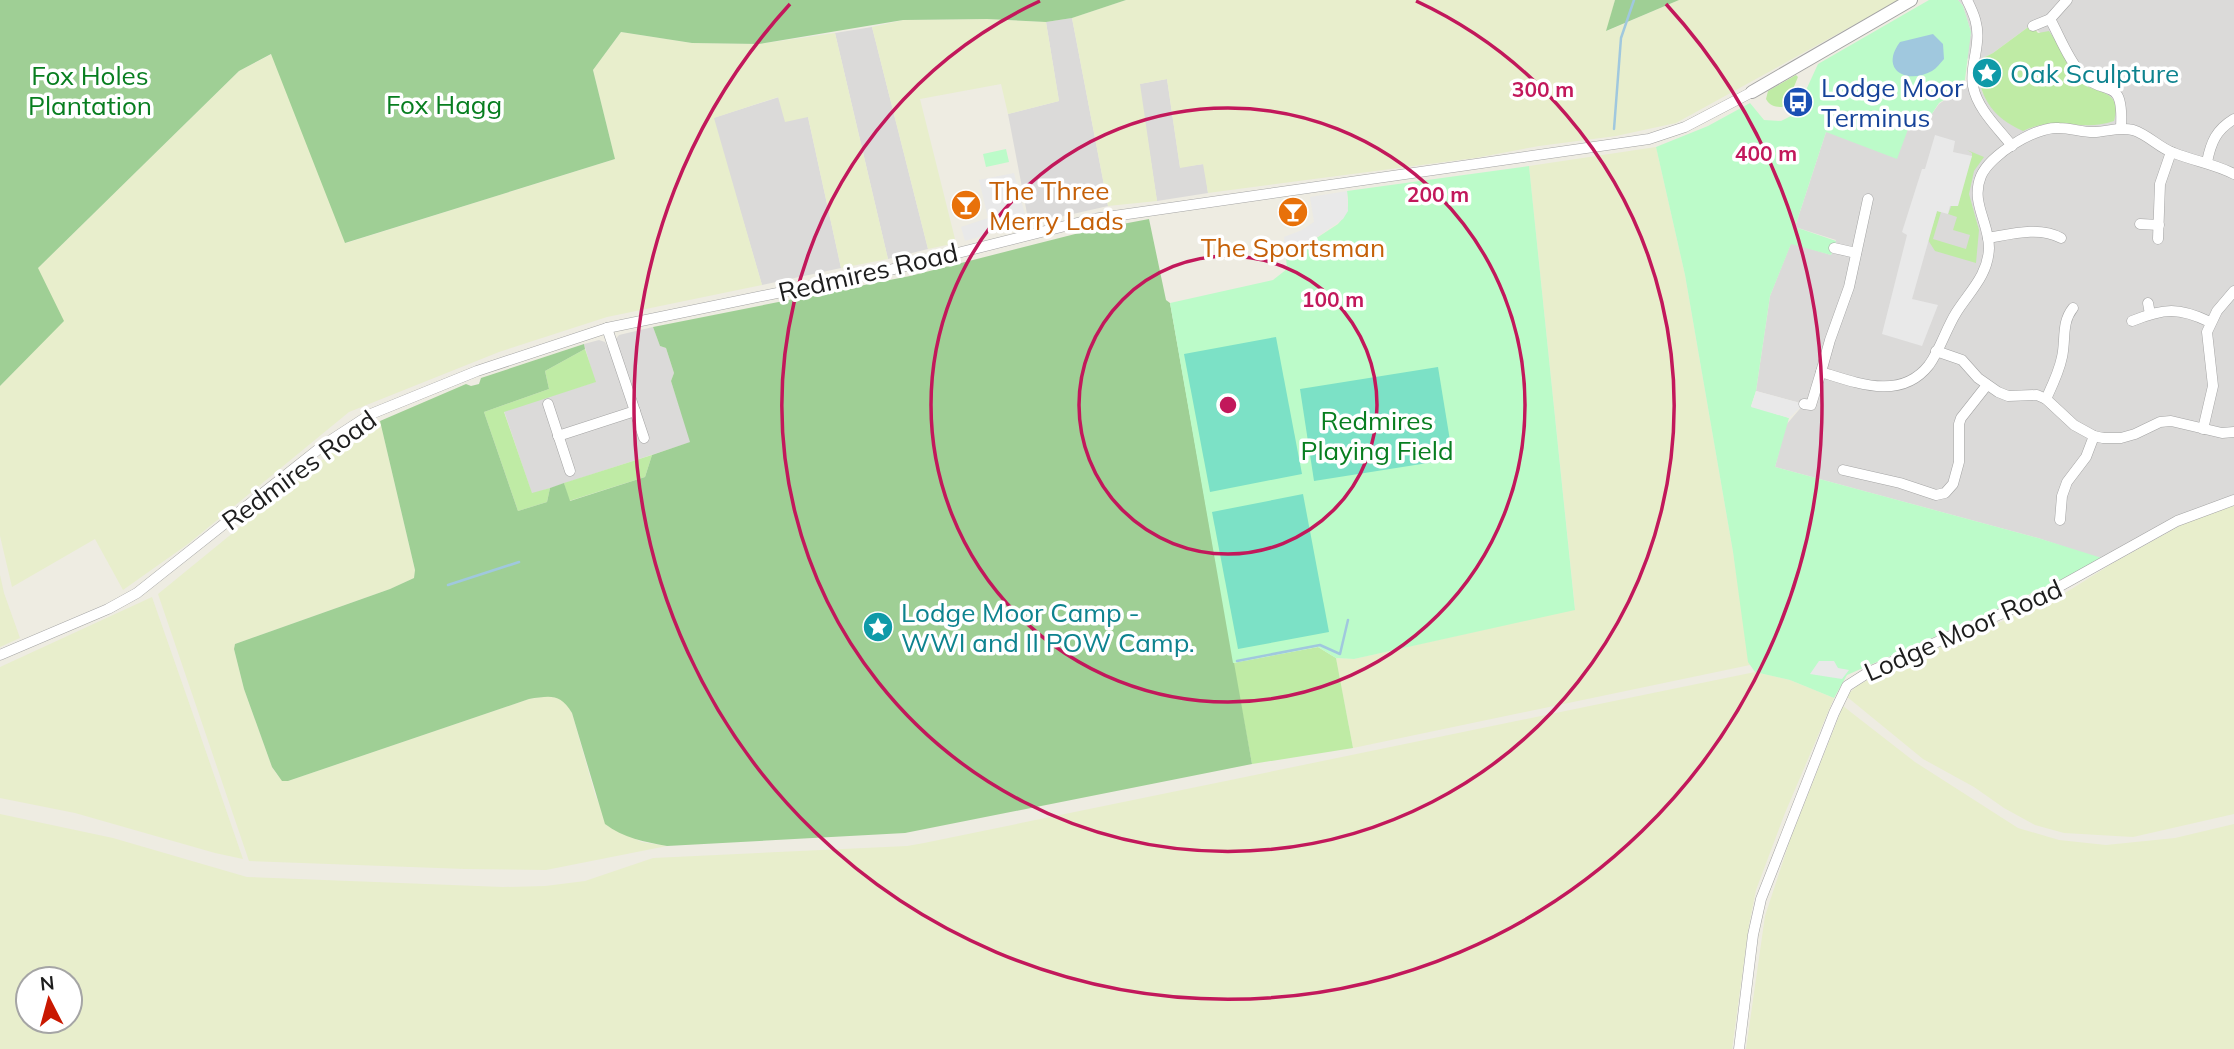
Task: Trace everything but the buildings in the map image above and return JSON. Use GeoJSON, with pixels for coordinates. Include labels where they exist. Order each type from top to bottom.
{"type":"FeatureCollection","features":[{"type":"Feature","properties":{"kind":"street","name":"Redmires Road"},"geometry":{"type":"LineString","coordinates":[[0,655],[90,618],[137,593],[325,444],[371,414],[477,370],[607,328],[894,269],[1093,219],[1649,139],[1685,127],[1752,93],[1911,0]]}},
{"type":"Feature","properties":{"kind":"street"},"geometry":{"type":"LineString","coordinates":[[1967,0],[1975,15],[1978,29],[1972,84],[1975,95],[2012,146]]}},
{"type":"Feature","properties":{"kind":"street"},"geometry":{"type":"LineString","coordinates":[[2033,26],[2050,19],[2067,0]]}},
{"type":"Feature","properties":{"kind":"street"},"geometry":{"type":"LineString","coordinates":[[2050,19],[2080,72],[2091,82],[2112,89],[2119,97],[2123,107],[2121,128]]}},
{"type":"Feature","properties":{"kind":"street"},"geometry":{"type":"LineString","coordinates":[[2207,162],[2217,132],[2234,119]]}},
{"type":"Feature","properties":{"kind":"street"},"geometry":{"type":"LineString","coordinates":[[1821,372],[1872,387],[1887,388],[1902,385],[1918,376],[1929,364],[1955,314],[1983,274],[1989,250],[1988,238],[1976,200],[1982,173],[1990,163],[2030,135],[2049,128],[2098,132],[2121,128],[2145,134],[2171,152],[2219,166],[2234,174]]}},
{"type":"Feature","properties":{"kind":"street"},"geometry":{"type":"LineString","coordinates":[[2158,239],[2160,184],[2171,152]]}},
{"type":"Feature","properties":{"kind":"street"},"geometry":{"type":"LineString","coordinates":[[1808,405],[1845,299],[1868,199]]}},
{"type":"Feature","properties":{"kind":"street"},"geometry":{"type":"LineString","coordinates":[[2140,224],[2159,225]]}},
{"type":"Feature","properties":{"kind":"street"},"geometry":{"type":"LineString","coordinates":[[1988,238],[2037,232],[2061,238]]}},
{"type":"Feature","properties":{"kind":"street"},"geometry":{"type":"LineString","coordinates":[[1834,248],[1856,253]]}},
{"type":"Feature","properties":{"kind":"street"},"geometry":{"type":"LineString","coordinates":[[2203,429],[2213,386],[2207,341],[2210,322],[2234,291]]}},
{"type":"Feature","properties":{"kind":"street"},"geometry":{"type":"LineString","coordinates":[[2046,399],[2059,369],[2065,323],[2073,308]]}},
{"type":"Feature","properties":{"kind":"street"},"geometry":{"type":"LineString","coordinates":[[2132,321],[2149,308],[2185,311],[2210,322]]}},
{"type":"Feature","properties":{"kind":"street"},"geometry":{"type":"LineString","coordinates":[[607,328],[644,438]]}},
{"type":"Feature","properties":{"kind":"street"},"geometry":{"type":"LineString","coordinates":[[1936,351],[1962,360],[1987,385],[2008,396],[2037,395],[2046,399],[2074,425],[2094,436],[2121,438],[2160,422],[2171,421],[2222,433],[2234,432]]}},
{"type":"Feature","properties":{"kind":"street"},"geometry":{"type":"LineString","coordinates":[[1843,470],[1889,480],[1936,495],[1944,493],[1953,484],[1959,462],[1961,418],[1987,385]]}},
{"type":"Feature","properties":{"kind":"street"},"geometry":{"type":"LineString","coordinates":[[548,404],[570,471]]}},
{"type":"Feature","properties":{"kind":"street"},"geometry":{"type":"LineString","coordinates":[[558,436],[635,411]]}},
{"type":"Feature","properties":{"kind":"street"},"geometry":{"type":"LineString","coordinates":[[2060,520],[2062,496],[2067,482],[2086,457],[2094,436]]}},
{"type":"Feature","properties":{"kind":"street","name":"Lodge Moor Road"},"geometry":{"type":"LineString","coordinates":[[1739,1049],[1750,955],[1761,899],[1847,686],[1864,674],[2046,594],[2177,521],[2234,500]]}},
{"type":"Feature","properties":{"kind":"shaded area"},"geometry":{"type":"Polygon","coordinates":[[[1958,0],[2234,0],[2234,505],[2194,518],[2113,563],[2038,538],[1775,467],[1786,425],[1804,404],[1756,391],[1770,296],[1791,243],[1831,255],[1836,240],[1795,227],[1826,132],[1914,113],[1931,115],[1939,104],[1978,77],[1983,94],[2037,124],[2055,122],[2083,126],[2105,93],[2090,89],[2072,75],[2063,52],[2031,25],[1993,53],[1977,61],[1966,58],[1971,32],[1963,6],[1958,0]]]}},
{"type":"Feature","properties":{"kind":"shaded area"},"geometry":{"type":"Polygon","coordinates":[[[1072,18],[1108,206],[1029,224],[1008,114],[1059,101],[1046,22],[1072,18]]]}},
{"type":"Feature","properties":{"kind":"shaded area"},"geometry":{"type":"Polygon","coordinates":[[[872,27],[928,249],[888,259],[835,33],[872,27]]]}},
{"type":"Feature","properties":{"kind":"shaded area"},"geometry":{"type":"Polygon","coordinates":[[[1167,79],[1180,167],[1204,164],[1208,193],[1157,201],[1139,84],[1167,79]]]}},
{"type":"Feature","properties":{"kind":"shaded area"},"geometry":{"type":"Polygon","coordinates":[[[779,97],[808,117],[841,268],[762,285],[713,118],[779,97]]]}},
{"type":"Feature","properties":{"kind":"shaded area"},"geometry":{"type":"Polygon","coordinates":[[[1935,135],[1955,141],[1953,152],[1972,156],[1958,206],[1950,206],[1948,214],[1937,211],[1912,299],[1938,305],[1922,346],[1882,334],[1907,235],[1902,232],[1935,135]]]}},
{"type":"Feature","properties":{"kind":"shaded area"},"geometry":{"type":"Polygon","coordinates":[[[1014,173],[1027,223],[965,241],[961,227],[988,218],[979,180],[1014,173]]]}},
{"type":"Feature","properties":{"kind":"shaded area"},"geometry":{"type":"Polygon","coordinates":[[[1347,191],[1348,211],[1343,219],[1286,258],[1284,237],[1314,222],[1310,197],[1347,191]]]}},
{"type":"Feature","properties":{"kind":"shaded area"},"geometry":{"type":"Polygon","coordinates":[[[653,327],[660,346],[666,348],[674,373],[671,381],[691,442],[532,494],[504,411],[595,382],[584,344],[599,340],[605,342],[609,350],[616,348],[614,341],[619,335],[653,327]]]}},
{"type":"Feature","properties":{"kind":"shaded area"},"geometry":{"type":"Polygon","coordinates":[[[1756,391],[1804,404],[1789,418],[1751,407],[1756,391]]]}},
{"type":"Feature","properties":{"kind":"shaded area"},"geometry":{"type":"Polygon","coordinates":[[[1819,661],[1834,661],[1838,668],[1849,670],[1842,679],[1810,674],[1819,661]]]}},
{"type":"Feature","properties":{"kind":"green space"},"geometry":{"type":"Polygon","coordinates":[[[0,0],[1126,0],[1072,18],[1046,22],[987,19],[903,20],[759,44],[692,43],[621,32],[593,70],[615,159],[345,243],[271,54],[239,71],[38,268],[64,321],[0,386],[0,0]]]}},
{"type":"Feature","properties":{"kind":"green space"},"geometry":{"type":"Polygon","coordinates":[[[1126,0],[1615,0],[1607,31],[1679,0],[1899,0],[1676,123],[1616,136],[1475,158],[1208,193],[1203,164],[1180,168],[1167,79],[1140,84],[1157,201],[1108,206],[1072,18],[1126,0]]]}},
{"type":"Feature","properties":{"kind":"green space"},"geometry":{"type":"Polygon","coordinates":[[[1615,0],[1679,0],[1606,31],[1615,0]]]}},
{"type":"Feature","properties":{"kind":"green space"},"geometry":{"type":"Polygon","coordinates":[[[1929,0],[1958,0],[1963,6],[1971,32],[1964,87],[1939,103],[1931,115],[1914,113],[1897,159],[1826,132],[1795,227],[1836,241],[1831,255],[1791,244],[1770,296],[1756,391],[1751,406],[1789,418],[1775,467],[2038,538],[2105,559],[1847,675],[1834,698],[1790,680],[1755,672],[1748,662],[1733,552],[1685,275],[1656,147],[1708,126],[1750,103],[1764,120],[1781,121],[1795,114],[1818,64],[1929,0]]]}},
{"type":"Feature","properties":{"kind":"green space"},"geometry":{"type":"Polygon","coordinates":[[[987,19],[1046,22],[1059,101],[1008,114],[1001,84],[920,99],[956,243],[928,249],[872,27],[903,20],[987,19]]]}},
{"type":"Feature","properties":{"kind":"green space"},"geometry":{"type":"Polygon","coordinates":[[[2031,25],[2038,33],[2049,31],[2064,54],[2071,73],[2079,82],[2110,96],[2116,109],[2114,121],[2090,125],[2048,124],[2023,131],[2002,119],[1988,104],[1980,84],[1977,61],[1993,53],[2031,25]]]}},
{"type":"Feature","properties":{"kind":"green space"},"geometry":{"type":"Polygon","coordinates":[[[621,32],[692,43],[759,44],[835,33],[888,259],[841,268],[808,117],[785,122],[778,97],[714,118],[762,285],[607,317],[499,352],[349,412],[188,544],[123,590],[95,539],[12,587],[0,536],[0,386],[41,344],[38,268],[239,71],[272,54],[346,243],[615,159],[593,70],[621,32]]]}},
{"type":"Feature","properties":{"kind":"green space"},"geometry":{"type":"Polygon","coordinates":[[[1796,75],[1798,77],[1788,101],[1782,107],[1769,103],[1766,99],[1768,91],[1796,75]]]}},
{"type":"Feature","properties":{"kind":"green space"},"geometry":{"type":"Polygon","coordinates":[[[1656,147],[1685,275],[1750,665],[1353,748],[1336,658],[1354,659],[1575,609],[1529,166],[1656,147]]]}},
{"type":"Feature","properties":{"kind":"green space"},"geometry":{"type":"Polygon","coordinates":[[[1006,149],[1009,162],[986,167],[983,154],[1006,149]]]}},
{"type":"Feature","properties":{"kind":"green space"},"geometry":{"type":"Polygon","coordinates":[[[1967,150],[1984,157],[1974,171],[1969,194],[1979,230],[1976,263],[1935,251],[1928,240],[1937,211],[1941,212],[1933,239],[1966,249],[1970,235],[1953,230],[1957,217],[1948,214],[1972,156],[1967,150]]]}},
{"type":"Feature","properties":{"kind":"green space","name":"Redmires Playing Field"},"geometry":{"type":"Polygon","coordinates":[[[1529,166],[1575,610],[1354,659],[1336,658],[1318,647],[1233,663],[1170,303],[1273,280],[1287,269],[1286,258],[1342,220],[1347,209],[1347,191],[1529,166]]]}},
{"type":"Feature","properties":{"kind":"green space"},"geometry":{"type":"Polygon","coordinates":[[[1149,219],[1166,300],[1170,303],[1252,764],[905,833],[667,846],[627,836],[605,824],[572,713],[563,702],[554,697],[529,699],[288,781],[282,781],[272,767],[244,689],[235,644],[414,578],[415,570],[380,421],[466,384],[479,384],[481,378],[584,344],[585,349],[545,371],[549,389],[484,412],[518,511],[547,502],[550,488],[564,483],[570,501],[645,477],[652,455],[690,442],[671,381],[674,373],[666,348],[660,346],[653,327],[910,276],[1091,230],[1149,219]]]}},
{"type":"Feature","properties":{"kind":"green space"},"geometry":{"type":"Polygon","coordinates":[[[1276,337],[1302,474],[1210,492],[1184,354],[1276,337]]]}},
{"type":"Feature","properties":{"kind":"green space"},"geometry":{"type":"Polygon","coordinates":[[[585,349],[596,382],[504,412],[532,493],[550,488],[547,502],[518,511],[484,412],[549,389],[545,371],[585,349]]]}},
{"type":"Feature","properties":{"kind":"green space"},"geometry":{"type":"Polygon","coordinates":[[[1438,367],[1453,459],[1314,481],[1300,389],[1438,367]]]}},
{"type":"Feature","properties":{"kind":"green space"},"geometry":{"type":"Polygon","coordinates":[[[380,421],[415,570],[414,578],[235,644],[244,689],[272,767],[278,776],[288,781],[529,699],[548,696],[566,702],[572,713],[595,794],[608,826],[642,842],[667,846],[546,870],[249,861],[158,594],[337,448],[380,421]]]}},
{"type":"Feature","properties":{"kind":"green space"},"geometry":{"type":"Polygon","coordinates":[[[652,455],[645,477],[569,501],[564,483],[652,455]]]}},
{"type":"Feature","properties":{"kind":"green space"},"geometry":{"type":"Polygon","coordinates":[[[1303,494],[1329,632],[1238,649],[1212,512],[1303,494]]]}},
{"type":"Feature","properties":{"kind":"green space"},"geometry":{"type":"Polygon","coordinates":[[[2234,505],[2234,814],[2133,837],[2064,833],[2035,825],[1923,759],[1846,696],[1857,686],[1889,668],[2054,600],[2113,563],[2194,518],[2234,505]]]}},
{"type":"Feature","properties":{"kind":"green space"},"geometry":{"type":"Polygon","coordinates":[[[0,575],[20,638],[0,647],[0,575]]]}},
{"type":"Feature","properties":{"kind":"green space"},"geometry":{"type":"Polygon","coordinates":[[[152,597],[243,859],[75,813],[0,798],[0,667],[152,597]]]}},
{"type":"Feature","properties":{"kind":"green space"},"geometry":{"type":"Polygon","coordinates":[[[1318,647],[1336,658],[1353,748],[1252,764],[1233,663],[1318,647]]]}},
{"type":"Feature","properties":{"kind":"green space"},"geometry":{"type":"Polygon","coordinates":[[[1755,672],[1790,680],[1834,698],[1785,813],[1756,890],[1732,1049],[0,1049],[0,814],[113,838],[247,877],[503,887],[585,881],[653,858],[907,846],[1755,672]]]}},
{"type":"Feature","properties":{"kind":"green space"},"geometry":{"type":"Polygon","coordinates":[[[1843,706],[1915,762],[2018,828],[2059,840],[2106,845],[2175,838],[2234,824],[2234,1049],[1746,1049],[1765,916],[1790,840],[1843,706]]]}},
{"type":"Feature","properties":{"kind":"water"},"geometry":{"type":"Polygon","coordinates":[[[1933,34],[1943,44],[1944,59],[1932,71],[1914,76],[1905,75],[1894,67],[1894,52],[1900,42],[1933,34]]]}},
{"type":"Feature","properties":{"kind":"waterway"},"geometry":{"type":"LineString","coordinates":[[1614,129],[1621,38],[1634,0]]}},
{"type":"Feature","properties":{"kind":"waterway"},"geometry":{"type":"LineString","coordinates":[[448,585],[519,562]]}},
{"type":"Feature","properties":{"kind":"waterway"},"geometry":{"type":"LineString","coordinates":[[1237,661],[1320,645],[1340,654],[1348,620]]}},
{"type":"Feature","properties":{"kind":"place","name":"Oak Sculpture"},"geometry":{"type":"Point","coordinates":[1987,73]}},
{"type":"Feature","properties":{"kind":"place","name":"Lodge Moor Terminus"},"geometry":{"type":"Point","coordinates":[1798,102]}},
{"type":"Feature","properties":{"kind":"place","name":"The Three Merry Lads"},"geometry":{"type":"Point","coordinates":[966,205]}},
{"type":"Feature","properties":{"kind":"place","name":"The Sportsman"},"geometry":{"type":"Point","coordinates":[1293,212]}},
{"type":"Feature","properties":{"kind":"place","name":"Lodge Moor Camp - WWI and II POW Camp."},"geometry":{"type":"Point","coordinates":[878,627]}},
{"type":"Feature","properties":{"kind":"park label","name":"Fox Holes Plantation"},"geometry":{"type":"Point","coordinates":[90,90]}},
{"type":"Feature","properties":{"kind":"park label","name":"Fox Hagg"},"geometry":{"type":"Point","coordinates":[444,104]}}]}
